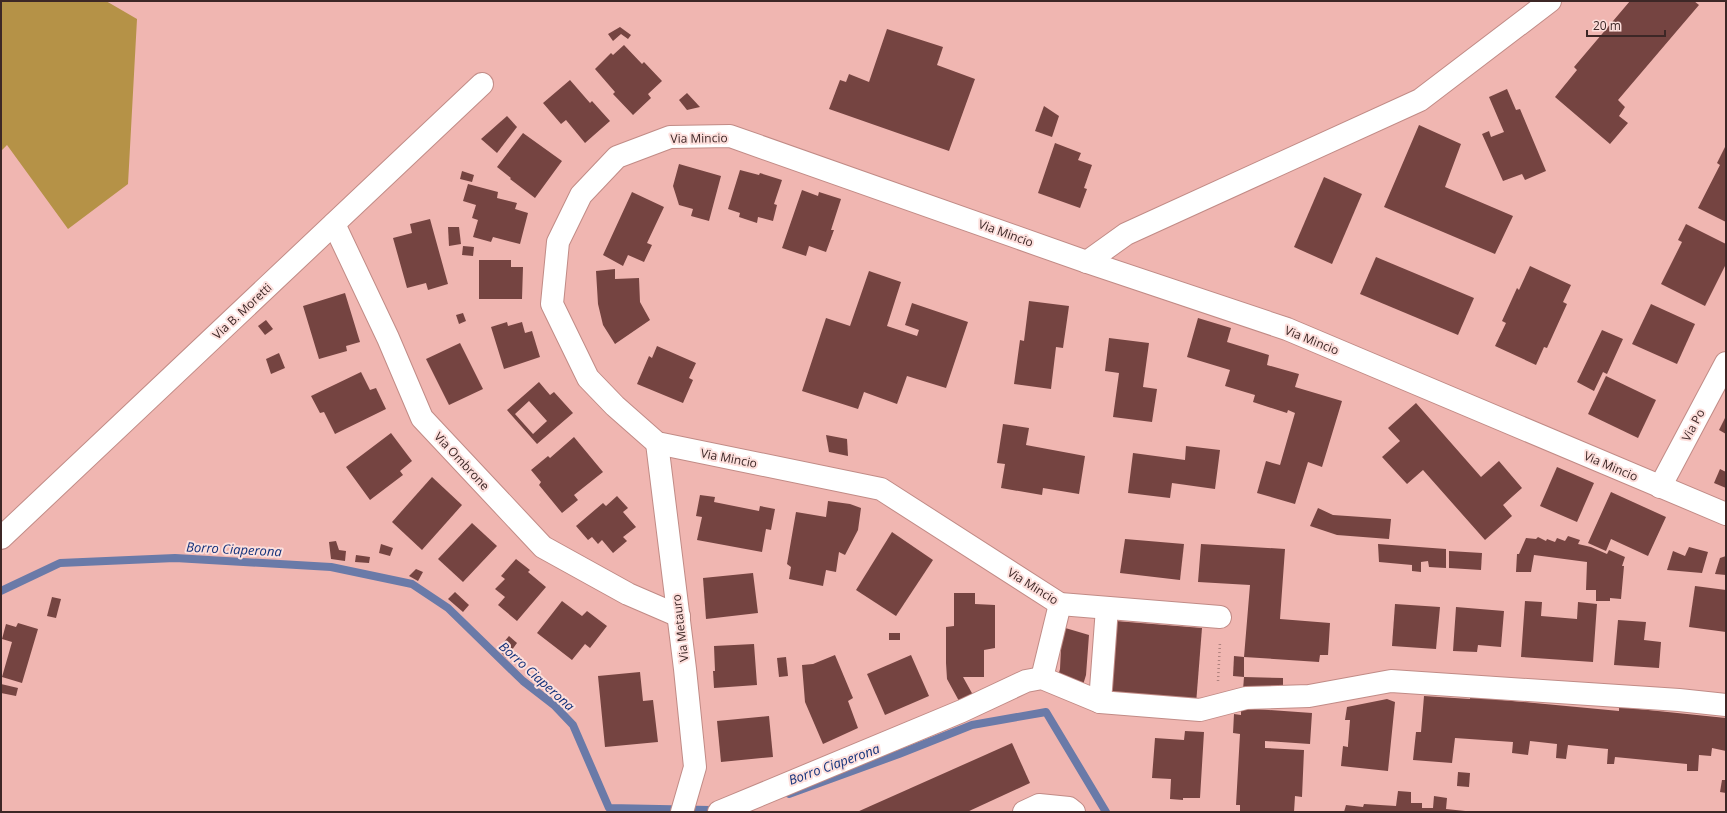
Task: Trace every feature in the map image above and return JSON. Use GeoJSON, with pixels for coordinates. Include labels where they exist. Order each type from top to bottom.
{"type":"FeatureCollection","features":[{"type":"Feature","properties":{"kind":"street"},"geometry":{"type":"LineString","coordinates":[[1087,262],[1126,234],[1420,100],[1550,1]]}},
{"type":"Feature","properties":{"kind":"street","name":"Via B. Moretti"},"geometry":{"type":"LineString","coordinates":[[1,538],[482,84]]}},
{"type":"Feature","properties":{"kind":"street","name":"Via Mincio"},"geometry":{"type":"LineString","coordinates":[[1220,617],[1060,604],[882,489],[657,443],[615,406],[588,378],[552,304],[558,242],[581,195],[617,157],[670,137],[730,136],[1087,262],[1287,329],[1726,514]]}},
{"type":"Feature","properties":{"kind":"street","name":"Via Ombrone"},"geometry":{"type":"LineString","coordinates":[[334,224],[388,338],[422,418],[542,547],[628,594],[679,616]]}},
{"type":"Feature","properties":{"kind":"street","name":"Via Po"},"geometry":{"type":"LineString","coordinates":[[1660,487],[1726,363]]}},
{"type":"Feature","properties":{"kind":"street","name":"Via Metauro"},"geometry":{"type":"LineString","coordinates":[[657,443],[679,616],[694,767],[684,805]]}},
{"type":"Feature","properties":{"kind":"street"},"geometry":{"type":"LineString","coordinates":[[1042,678],[1060,604]]}},
{"type":"Feature","properties":{"kind":"street"},"geometry":{"type":"LineString","coordinates":[[1100,702],[1107,608]]}},
{"type":"Feature","properties":{"kind":"street"},"geometry":{"type":"LineString","coordinates":[[720,812],[962,711],[1026,681],[1042,678],[1100,702],[1200,710],[1246,698],[1309,696],[1391,681],[1726,705]]}},
{"type":"Feature","properties":{"kind":"street"},"geometry":{"type":"LineString","coordinates":[[1024,812],[1039,805],[1069,808],[1074,812]]}},
{"type":"Feature","properties":{"kind":"path"},"geometry":{"type":"LineString","coordinates":[[1218,705],[1220,617]]}},
{"type":"Feature","properties":{"kind":"shaded area"},"geometry":{"type":"Polygon","coordinates":[[[1,1],[106,1],[137,19],[128,184],[68,229],[7,145],[1,151],[1,1]]]}},
{"type":"Feature","properties":{"kind":"building"},"geometry":{"type":"Polygon","coordinates":[[[1630,1],[1694,1],[1699,5],[1618,100],[1625,107],[1619,116],[1628,123],[1610,144],[1555,97],[1577,70],[1574,67],[1630,1]]]}},
{"type":"Feature","properties":{"kind":"building"},"geometry":{"type":"Polygon","coordinates":[[[620,27],[631,35],[628,39],[621,34],[613,41],[608,34],[620,27]]]}},
{"type":"Feature","properties":{"kind":"building"},"geometry":{"type":"Polygon","coordinates":[[[887,29],[943,47],[937,65],[975,79],[949,151],[829,109],[840,80],[846,82],[849,74],[869,82],[887,29]]]}},
{"type":"Feature","properties":{"kind":"building"},"geometry":{"type":"Polygon","coordinates":[[[624,45],[642,64],[644,62],[662,81],[648,94],[651,98],[633,115],[613,94],[615,92],[595,69],[611,53],[613,55],[624,45]]]}},
{"type":"Feature","properties":{"kind":"building"},"geometry":{"type":"Polygon","coordinates":[[[570,80],[590,103],[592,101],[610,121],[585,143],[566,120],[561,124],[543,103],[570,80]]]}},
{"type":"Feature","properties":{"kind":"building"},"geometry":{"type":"Polygon","coordinates":[[[1507,89],[1516,110],[1520,109],[1546,171],[1525,180],[1522,174],[1503,181],[1482,134],[1489,131],[1491,137],[1504,132],[1489,97],[1507,89]]]}},
{"type":"Feature","properties":{"kind":"building"},"geometry":{"type":"Polygon","coordinates":[[[687,93],[700,107],[687,110],[679,100],[687,93]]]}},
{"type":"Feature","properties":{"kind":"building"},"geometry":{"type":"Polygon","coordinates":[[[1044,106],[1059,116],[1052,137],[1035,131],[1044,106]]]}},
{"type":"Feature","properties":{"kind":"building"},"geometry":{"type":"Polygon","coordinates":[[[507,116],[517,127],[497,153],[481,139],[507,116]]]}},
{"type":"Feature","properties":{"kind":"building"},"geometry":{"type":"Polygon","coordinates":[[[1419,125],[1461,144],[1445,187],[1513,216],[1495,254],[1384,207],[1419,125]]]}},
{"type":"Feature","properties":{"kind":"building"},"geometry":{"type":"Polygon","coordinates":[[[523,133],[562,161],[535,198],[497,167],[523,133]]]}},
{"type":"Feature","properties":{"kind":"building"},"geometry":{"type":"Polygon","coordinates":[[[1055,143],[1081,153],[1078,160],[1092,165],[1084,188],[1087,189],[1080,208],[1038,193],[1055,143]]]}},
{"type":"Feature","properties":{"kind":"building"},"geometry":{"type":"Polygon","coordinates":[[[1725,147],[1726,222],[1698,208],[1720,165],[1717,163],[1725,147]]]}},
{"type":"Feature","properties":{"kind":"building"},"geometry":{"type":"Polygon","coordinates":[[[679,164],[721,176],[709,221],[691,216],[693,209],[679,205],[673,186],[679,164]]]}},
{"type":"Feature","properties":{"kind":"building"},"geometry":{"type":"Polygon","coordinates":[[[740,170],[759,175],[760,173],[782,180],[774,204],[777,205],[773,221],[758,217],[757,223],[739,217],[740,213],[728,209],[740,170]]]}},
{"type":"Feature","properties":{"kind":"building"},"geometry":{"type":"Polygon","coordinates":[[[462,171],[474,175],[472,182],[460,179],[462,171]]]}},
{"type":"Feature","properties":{"kind":"building"},"geometry":{"type":"Polygon","coordinates":[[[1324,177],[1362,194],[1332,264],[1294,247],[1324,177]]]}},
{"type":"Feature","properties":{"kind":"building"},"geometry":{"type":"Polygon","coordinates":[[[468,184],[498,192],[497,198],[517,203],[515,209],[528,213],[520,244],[493,237],[491,242],[473,237],[478,220],[472,218],[476,205],[463,201],[468,184]]]}},
{"type":"Feature","properties":{"kind":"building"},"geometry":{"type":"Polygon","coordinates":[[[802,190],[818,196],[819,192],[841,199],[831,230],[834,230],[826,252],[809,246],[806,256],[782,248],[802,190]]]}},
{"type":"Feature","properties":{"kind":"building"},"geometry":{"type":"Polygon","coordinates":[[[632,192],[664,207],[647,243],[652,245],[644,262],[628,255],[623,266],[603,255],[632,192]]]}},
{"type":"Feature","properties":{"kind":"building"},"geometry":{"type":"Polygon","coordinates":[[[430,219],[448,284],[428,290],[426,283],[407,288],[393,238],[412,233],[410,224],[430,219]]]}},
{"type":"Feature","properties":{"kind":"building"},"geometry":{"type":"Polygon","coordinates":[[[1686,224],[1726,244],[1726,264],[1705,306],[1661,284],[1682,242],[1678,240],[1686,224]]]}},
{"type":"Feature","properties":{"kind":"building"},"geometry":{"type":"Polygon","coordinates":[[[448,227],[459,227],[461,244],[449,246],[448,227]]]}},
{"type":"Feature","properties":{"kind":"building"},"geometry":{"type":"Polygon","coordinates":[[[463,246],[474,247],[473,256],[462,255],[463,246]]]}},
{"type":"Feature","properties":{"kind":"building"},"geometry":{"type":"Polygon","coordinates":[[[1376,257],[1474,298],[1458,335],[1360,294],[1376,257]]]}},
{"type":"Feature","properties":{"kind":"building"},"geometry":{"type":"Polygon","coordinates":[[[479,260],[511,260],[511,267],[523,267],[522,299],[479,299],[479,260]]]}},
{"type":"Feature","properties":{"kind":"building"},"geometry":{"type":"Polygon","coordinates":[[[1530,266],[1571,285],[1563,302],[1567,304],[1547,348],[1544,347],[1536,365],[1495,346],[1506,323],[1502,321],[1517,288],[1519,290],[1530,266]]]}},
{"type":"Feature","properties":{"kind":"building"},"geometry":{"type":"Polygon","coordinates":[[[615,269],[615,279],[639,278],[640,302],[650,320],[615,344],[603,325],[598,304],[596,271],[615,269]]]}},
{"type":"Feature","properties":{"kind":"building"},"geometry":{"type":"Polygon","coordinates":[[[869,271],[901,282],[887,326],[917,336],[919,330],[905,325],[912,303],[968,322],[946,388],[907,376],[897,404],[864,392],[858,409],[802,391],[826,318],[850,326],[869,271]]]}},
{"type":"Feature","properties":{"kind":"building"},"geometry":{"type":"Polygon","coordinates":[[[345,293],[360,342],[346,346],[347,351],[319,359],[303,306],[345,293]]]}},
{"type":"Feature","properties":{"kind":"building"},"geometry":{"type":"Polygon","coordinates":[[[1029,301],[1069,306],[1063,348],[1056,347],[1051,389],[1014,384],[1020,340],[1024,341],[1029,301]]]}},
{"type":"Feature","properties":{"kind":"building"},"geometry":{"type":"Polygon","coordinates":[[[1651,304],[1695,324],[1677,364],[1632,344],[1651,304]]]}},
{"type":"Feature","properties":{"kind":"building"},"geometry":{"type":"Polygon","coordinates":[[[463,313],[466,321],[459,324],[456,315],[463,313]]]}},
{"type":"Feature","properties":{"kind":"building"},"geometry":{"type":"Polygon","coordinates":[[[1198,318],[1231,328],[1227,342],[1269,355],[1267,365],[1299,374],[1295,387],[1342,401],[1322,467],[1308,462],[1295,504],[1257,493],[1266,461],[1280,465],[1295,413],[1288,410],[1287,413],[1253,402],[1255,395],[1225,386],[1230,370],[1187,357],[1198,318]]]}},
{"type":"Feature","properties":{"kind":"building"},"geometry":{"type":"Polygon","coordinates":[[[266,320],[273,329],[265,335],[258,326],[266,320]]]}},
{"type":"Feature","properties":{"kind":"building"},"geometry":{"type":"Polygon","coordinates":[[[507,322],[508,326],[522,322],[525,333],[532,331],[540,357],[504,369],[491,327],[507,322]]]}},
{"type":"Feature","properties":{"kind":"building"},"geometry":{"type":"Polygon","coordinates":[[[1602,330],[1623,339],[1607,374],[1603,372],[1594,391],[1577,382],[1602,330]]]}},
{"type":"Feature","properties":{"kind":"building"},"geometry":{"type":"Polygon","coordinates":[[[1109,338],[1149,343],[1143,387],[1157,389],[1152,422],[1113,417],[1119,373],[1105,371],[1109,338]]]}},
{"type":"Feature","properties":{"kind":"building"},"geometry":{"type":"Polygon","coordinates":[[[460,343],[483,389],[449,405],[426,359],[460,343]]]}},
{"type":"Feature","properties":{"kind":"building"},"geometry":{"type":"Polygon","coordinates":[[[657,346],[696,363],[689,378],[693,380],[683,403],[637,384],[649,356],[652,358],[657,346]]]}},
{"type":"Feature","properties":{"kind":"building"},"geometry":{"type":"Polygon","coordinates":[[[279,353],[285,368],[271,374],[266,359],[279,353]]]}},
{"type":"Feature","properties":{"kind":"building"},"geometry":{"type":"Polygon","coordinates":[[[361,372],[370,390],[376,388],[386,409],[335,434],[324,412],[320,413],[311,396],[361,372]]]}},
{"type":"Feature","properties":{"kind":"building"},"geometry":{"type":"Polygon","coordinates":[[[1606,376],[1656,400],[1638,438],[1588,414],[1606,376]]]}},
{"type":"Feature","properties":{"kind":"building"},"geometry":{"type":"Polygon","coordinates":[[[539,382],[550,395],[554,392],[573,413],[537,444],[507,410],[539,382]],[[529,401],[515,414],[533,434],[547,421],[529,401]]]}},
{"type":"Feature","properties":{"kind":"building"},"geometry":{"type":"Polygon","coordinates":[[[1416,403],[1481,477],[1499,461],[1522,488],[1503,505],[1512,516],[1485,540],[1423,470],[1407,484],[1382,457],[1400,441],[1388,428],[1416,403]]]}},
{"type":"Feature","properties":{"kind":"building"},"geometry":{"type":"Polygon","coordinates":[[[1726,416],[1726,434],[1719,430],[1726,416]]]}},
{"type":"Feature","properties":{"kind":"building"},"geometry":{"type":"Polygon","coordinates":[[[1003,424],[1029,428],[1026,445],[1085,456],[1079,494],[1043,488],[1042,495],[1001,488],[1005,464],[997,463],[1003,424]]]}},
{"type":"Feature","properties":{"kind":"building"},"geometry":{"type":"Polygon","coordinates":[[[391,433],[412,461],[400,471],[403,475],[370,500],[346,467],[391,433]]]}},
{"type":"Feature","properties":{"kind":"building"},"geometry":{"type":"Polygon","coordinates":[[[826,435],[847,439],[848,456],[829,452],[826,435]]]}},
{"type":"Feature","properties":{"kind":"building"},"geometry":{"type":"Polygon","coordinates":[[[574,437],[603,472],[574,495],[578,500],[562,513],[539,485],[541,482],[531,470],[548,456],[550,458],[574,437]]]}},
{"type":"Feature","properties":{"kind":"building"},"geometry":{"type":"Polygon","coordinates":[[[1186,446],[1220,450],[1215,489],[1172,483],[1170,498],[1128,493],[1133,453],[1185,460],[1186,446]]]}},
{"type":"Feature","properties":{"kind":"building"},"geometry":{"type":"Polygon","coordinates":[[[1557,467],[1594,483],[1577,522],[1540,506],[1557,467]]]}},
{"type":"Feature","properties":{"kind":"building"},"geometry":{"type":"Polygon","coordinates":[[[1720,469],[1726,472],[1726,488],[1714,483],[1720,469]]]}},
{"type":"Feature","properties":{"kind":"building"},"geometry":{"type":"Polygon","coordinates":[[[432,477],[462,505],[422,550],[392,522],[432,477]]]}},
{"type":"Feature","properties":{"kind":"building"},"geometry":{"type":"Polygon","coordinates":[[[1611,492],[1666,517],[1648,556],[1611,539],[1606,551],[1588,543],[1611,492]]]}},
{"type":"Feature","properties":{"kind":"building"},"geometry":{"type":"Polygon","coordinates":[[[700,495],[715,497],[714,502],[759,511],[760,506],[775,509],[771,530],[766,529],[762,552],[697,540],[702,517],[696,516],[700,495]]]}},
{"type":"Feature","properties":{"kind":"building"},"geometry":{"type":"Polygon","coordinates":[[[617,496],[628,508],[623,512],[636,527],[623,537],[627,541],[613,553],[602,540],[598,544],[592,537],[588,540],[576,526],[603,503],[606,506],[617,496]]]}},
{"type":"Feature","properties":{"kind":"building"},"geometry":{"type":"Polygon","coordinates":[[[828,501],[850,504],[861,508],[858,530],[845,555],[839,552],[836,572],[826,570],[823,586],[789,579],[791,567],[787,564],[796,512],[826,517],[828,501]]]}},
{"type":"Feature","properties":{"kind":"building"},"geometry":{"type":"Polygon","coordinates":[[[1318,508],[1333,515],[1391,519],[1389,539],[1337,535],[1310,526],[1318,508]]]}},
{"type":"Feature","properties":{"kind":"building"},"geometry":{"type":"Polygon","coordinates":[[[472,523],[497,546],[463,582],[438,559],[472,523]]]}},
{"type":"Feature","properties":{"kind":"building"},"geometry":{"type":"Polygon","coordinates":[[[892,532],[933,560],[896,616],[856,590],[892,532]]]}},
{"type":"Feature","properties":{"kind":"building"},"geometry":{"type":"Polygon","coordinates":[[[1568,536],[1580,540],[1578,544],[1591,547],[1607,554],[1609,550],[1625,557],[1622,566],[1624,566],[1621,599],[1610,598],[1610,601],[1596,601],[1596,590],[1586,590],[1587,562],[1534,555],[1531,572],[1516,572],[1517,554],[1519,554],[1526,538],[1536,539],[1538,537],[1546,541],[1547,539],[1555,542],[1557,538],[1565,541],[1568,536]]]}},
{"type":"Feature","properties":{"kind":"building"},"geometry":{"type":"Polygon","coordinates":[[[1125,539],[1184,544],[1180,580],[1120,573],[1125,539]]]}},
{"type":"Feature","properties":{"kind":"building"},"geometry":{"type":"Polygon","coordinates":[[[336,541],[339,550],[346,551],[345,561],[331,559],[329,542],[336,541]]]}},
{"type":"Feature","properties":{"kind":"building"},"geometry":{"type":"Polygon","coordinates":[[[381,544],[393,548],[390,556],[379,553],[381,544]]]}},
{"type":"Feature","properties":{"kind":"building"},"geometry":{"type":"Polygon","coordinates":[[[1201,544],[1285,549],[1280,619],[1330,623],[1328,655],[1320,655],[1319,662],[1244,657],[1250,585],[1198,582],[1201,544]]]}},
{"type":"Feature","properties":{"kind":"building"},"geometry":{"type":"Polygon","coordinates":[[[1378,544],[1446,549],[1446,568],[1429,567],[1428,561],[1421,562],[1421,572],[1412,571],[1412,565],[1379,562],[1378,544]]]}},
{"type":"Feature","properties":{"kind":"building"},"geometry":{"type":"Polygon","coordinates":[[[1689,547],[1708,552],[1702,573],[1667,570],[1673,551],[1685,556],[1689,547]]]}},
{"type":"Feature","properties":{"kind":"building"},"geometry":{"type":"Polygon","coordinates":[[[1449,551],[1482,553],[1481,570],[1449,568],[1449,551]]]}},
{"type":"Feature","properties":{"kind":"building"},"geometry":{"type":"Polygon","coordinates":[[[356,555],[370,557],[369,563],[355,562],[356,555]]]}},
{"type":"Feature","properties":{"kind":"building"},"geometry":{"type":"Polygon","coordinates":[[[1726,556],[1726,575],[1715,574],[1720,558],[1726,556]]]}},
{"type":"Feature","properties":{"kind":"building"},"geometry":{"type":"Polygon","coordinates":[[[516,559],[530,570],[528,572],[546,587],[517,621],[498,605],[505,597],[495,589],[505,579],[501,576],[516,559]]]}},
{"type":"Feature","properties":{"kind":"building"},"geometry":{"type":"Polygon","coordinates":[[[416,569],[423,572],[418,581],[409,576],[416,569]]]}},
{"type":"Feature","properties":{"kind":"building"},"geometry":{"type":"Polygon","coordinates":[[[753,573],[758,613],[706,619],[703,578],[753,573]]]}},
{"type":"Feature","properties":{"kind":"building"},"geometry":{"type":"Polygon","coordinates":[[[1695,586],[1726,590],[1726,632],[1689,627],[1695,586]]]}},
{"type":"Feature","properties":{"kind":"building"},"geometry":{"type":"Polygon","coordinates":[[[455,592],[469,605],[463,612],[448,599],[455,592]]]}},
{"type":"Feature","properties":{"kind":"building"},"geometry":{"type":"Polygon","coordinates":[[[954,593],[975,593],[975,604],[995,605],[995,648],[984,650],[984,677],[963,677],[973,695],[959,701],[947,679],[946,663],[946,627],[954,626],[954,593]]]}},
{"type":"Feature","properties":{"kind":"building"},"geometry":{"type":"Polygon","coordinates":[[[52,597],[61,599],[56,618],[47,616],[52,597]]]}},
{"type":"Feature","properties":{"kind":"building"},"geometry":{"type":"Polygon","coordinates":[[[562,601],[582,616],[587,611],[607,626],[590,648],[585,644],[572,660],[537,633],[562,601]]]}},
{"type":"Feature","properties":{"kind":"building"},"geometry":{"type":"Polygon","coordinates":[[[1525,601],[1542,602],[1541,616],[1577,619],[1578,602],[1597,604],[1593,662],[1521,657],[1525,601]]]}},
{"type":"Feature","properties":{"kind":"building"},"geometry":{"type":"Polygon","coordinates":[[[1395,604],[1440,607],[1436,649],[1392,646],[1395,604]]]}},
{"type":"Feature","properties":{"kind":"building"},"geometry":{"type":"Polygon","coordinates":[[[1456,607],[1504,611],[1501,647],[1478,645],[1477,652],[1453,651],[1456,607]]]}},
{"type":"Feature","properties":{"kind":"building"},"geometry":{"type":"Polygon","coordinates":[[[1618,620],[1646,622],[1644,640],[1661,642],[1659,668],[1614,665],[1618,620]]]}},
{"type":"Feature","properties":{"kind":"building"},"geometry":{"type":"Polygon","coordinates":[[[1116,621],[1202,628],[1196,704],[1110,697],[1116,621]]]}},
{"type":"Feature","properties":{"kind":"building"},"geometry":{"type":"Polygon","coordinates":[[[18,623],[38,629],[22,683],[2,677],[12,642],[2,639],[6,624],[16,627],[18,623]]]}},
{"type":"Feature","properties":{"kind":"building"},"geometry":{"type":"Polygon","coordinates":[[[1062,627],[1089,635],[1086,675],[1083,685],[1057,680],[1060,669],[1062,627]]]}},
{"type":"Feature","properties":{"kind":"building"},"geometry":{"type":"Polygon","coordinates":[[[889,633],[900,633],[900,640],[889,640],[889,633]]]}},
{"type":"Feature","properties":{"kind":"building"},"geometry":{"type":"Polygon","coordinates":[[[509,636],[517,643],[506,658],[498,649],[509,636]]]}},
{"type":"Feature","properties":{"kind":"building"},"geometry":{"type":"Polygon","coordinates":[[[754,644],[757,685],[714,688],[714,646],[754,644]]]}},
{"type":"Feature","properties":{"kind":"building"},"geometry":{"type":"Polygon","coordinates":[[[835,655],[853,698],[848,701],[858,728],[823,744],[805,702],[802,665],[813,664],[835,655]]]}},
{"type":"Feature","properties":{"kind":"building"},"geometry":{"type":"Polygon","coordinates":[[[911,655],[929,696],[885,715],[867,674],[911,655]]]}},
{"type":"Feature","properties":{"kind":"building"},"geometry":{"type":"Polygon","coordinates":[[[1234,656],[1244,657],[1244,677],[1233,676],[1234,656]]]}},
{"type":"Feature","properties":{"kind":"building"},"geometry":{"type":"Polygon","coordinates":[[[786,657],[788,676],[779,677],[777,658],[786,657]]]}},
{"type":"Feature","properties":{"kind":"building"},"geometry":{"type":"Polygon","coordinates":[[[640,672],[643,701],[653,700],[658,742],[605,747],[598,676],[640,672]]]}},
{"type":"Feature","properties":{"kind":"building"},"geometry":{"type":"Polygon","coordinates":[[[1244,677],[1283,678],[1283,692],[1243,690],[1244,677]]]}},
{"type":"Feature","properties":{"kind":"building"},"geometry":{"type":"Polygon","coordinates":[[[1,684],[18,688],[16,696],[1,693],[1,684]]]}},
{"type":"Feature","properties":{"kind":"building"},"geometry":{"type":"Polygon","coordinates":[[[1424,696],[1470,699],[1470,697],[1619,711],[1619,707],[1726,718],[1726,751],[1712,748],[1711,756],[1699,755],[1698,771],[1687,771],[1687,764],[1615,757],[1614,764],[1607,764],[1608,749],[1568,745],[1566,759],[1556,758],[1557,744],[1530,741],[1528,755],[1512,753],[1513,742],[1455,738],[1452,763],[1413,760],[1416,732],[1421,732],[1424,696]]]}},
{"type":"Feature","properties":{"kind":"building"},"geometry":{"type":"Polygon","coordinates":[[[1387,699],[1395,702],[1388,771],[1341,766],[1343,746],[1348,747],[1350,720],[1345,720],[1347,707],[1387,699]]]}},
{"type":"Feature","properties":{"kind":"building"},"geometry":{"type":"Polygon","coordinates":[[[1241,708],[1312,713],[1310,744],[1265,741],[1265,748],[1304,750],[1302,797],[1295,796],[1294,812],[1240,812],[1240,805],[1236,805],[1240,734],[1233,733],[1234,714],[1241,715],[1241,708]]]}},
{"type":"Feature","properties":{"kind":"building"},"geometry":{"type":"Polygon","coordinates":[[[769,716],[773,757],[721,762],[717,721],[769,716]]]}},
{"type":"Feature","properties":{"kind":"building"},"geometry":{"type":"Polygon","coordinates":[[[1185,731],[1204,732],[1200,798],[1183,798],[1183,800],[1170,799],[1171,779],[1152,778],[1155,738],[1184,740],[1185,731]]]}},
{"type":"Feature","properties":{"kind":"building"},"geometry":{"type":"Polygon","coordinates":[[[1012,743],[1030,783],[967,812],[857,812],[1012,743]]]}},
{"type":"Feature","properties":{"kind":"building"},"geometry":{"type":"Polygon","coordinates":[[[1458,772],[1470,773],[1469,787],[1457,786],[1458,772]]]}},
{"type":"Feature","properties":{"kind":"building"},"geometry":{"type":"Polygon","coordinates":[[[1722,780],[1726,780],[1726,793],[1720,792],[1722,780]]]}},
{"type":"Feature","properties":{"kind":"building"},"geometry":{"type":"Polygon","coordinates":[[[1398,791],[1411,792],[1411,803],[1422,803],[1422,808],[1433,808],[1434,796],[1447,798],[1446,809],[1475,812],[1344,812],[1346,805],[1363,807],[1364,804],[1396,806],[1398,791]]]}},
{"type":"Feature","properties":{"kind":"waterway","name":"Borro Ciaperona"},"geometry":{"type":"LineString","coordinates":[[1,591],[60,563],[175,558],[331,567],[412,584],[448,608],[523,681],[554,705],[573,725],[609,808],[709,810],[719,808]]}},
{"type":"Feature","properties":{"kind":"waterway","name":"Borro Ciaperona"},"geometry":{"type":"LineString","coordinates":[[789,794],[899,754],[972,725],[1046,712],[1106,812]]}}]}
